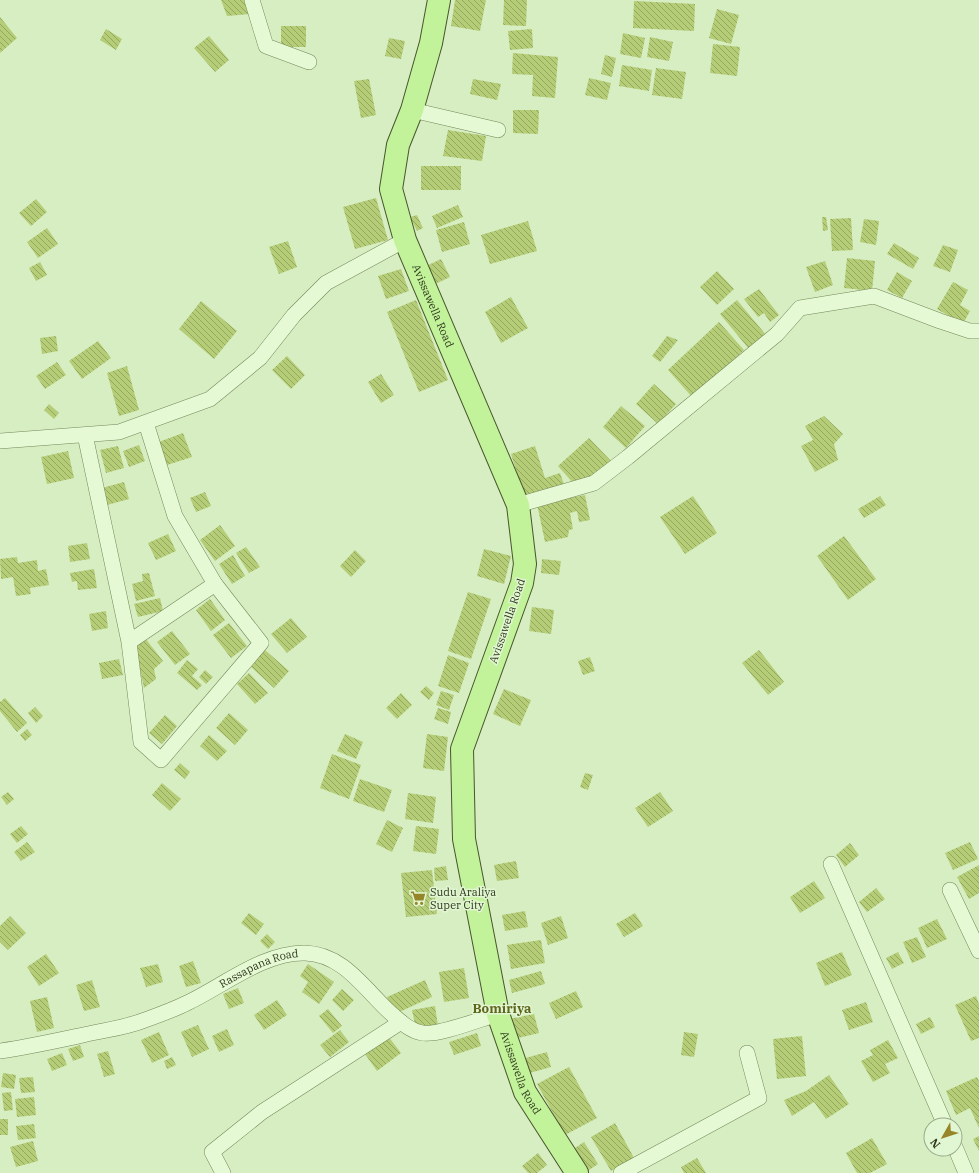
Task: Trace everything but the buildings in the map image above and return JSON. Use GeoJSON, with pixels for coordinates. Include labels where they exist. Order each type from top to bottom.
{"type":"FeatureCollection","features":[{"type":"Feature","properties":{"kind":"main road","name":"Avissawella Road"},"geometry":{"type":"LineString","coordinates":[[439,0],[432,43],[412,110],[398,145],[392,189],[405,240],[518,505],[525,564],[522,583],[462,749],[464,839],[498,1014],[525,1092],[577,1173]]}},
{"type":"Feature","properties":{"kind":"street"},"geometry":{"type":"LineString","coordinates":[[252,0],[266,46],[309,62]]}},
{"type":"Feature","properties":{"kind":"street"},"geometry":{"type":"LineString","coordinates":[[412,110],[498,130]]}},
{"type":"Feature","properties":{"kind":"street"},"geometry":{"type":"LineString","coordinates":[[0,441],[119,432],[210,399],[260,358],[294,315],[326,283],[405,240]]}},
{"type":"Feature","properties":{"kind":"street"},"geometry":{"type":"LineString","coordinates":[[518,505],[594,483],[628,457],[777,334],[800,308],[874,296],[940,321],[970,331],[979,331]]}},
{"type":"Feature","properties":{"kind":"street"},"geometry":{"type":"LineString","coordinates":[[85,435],[129,642],[141,742],[161,760],[261,643],[215,584],[175,516],[146,423]]}},
{"type":"Feature","properties":{"kind":"street"},"geometry":{"type":"LineString","coordinates":[[129,642],[215,584]]}},
{"type":"Feature","properties":{"kind":"street"},"geometry":{"type":"LineString","coordinates":[[831,864],[942,1117]]}},
{"type":"Feature","properties":{"kind":"street"},"geometry":{"type":"LineString","coordinates":[[950,890],[979,950]]}},
{"type":"Feature","properties":{"kind":"street","name":"Rassapana Road"},"geometry":{"type":"LineString","coordinates":[[0,1051],[116,1029],[144,1021],[187,1003],[252,968],[278,958],[293,954],[306,953],[321,955],[343,965],[381,1005],[400,1022],[412,1030],[422,1033],[432,1033],[498,1014]]}},
{"type":"Feature","properties":{"kind":"street"},"geometry":{"type":"LineString","coordinates":[[224,1173],[212,1152],[262,1112],[400,1022]]}},
{"type":"Feature","properties":{"kind":"street"},"geometry":{"type":"LineString","coordinates":[[621,1173],[759,1098],[747,1053]]}},
{"type":"Feature","properties":{"kind":"street"},"geometry":{"type":"LineString","coordinates":[[959,1157],[966,1173]]}},
{"type":"Feature","properties":{"kind":"place","name":"Sudu Araliya Super City"},"geometry":{"type":"Point","coordinates":[418,898]}},
{"type":"Feature","properties":{"kind":"district","name":"Bomiriya"},"geometry":{"type":"Point","coordinates":[502,1008]}}]}
